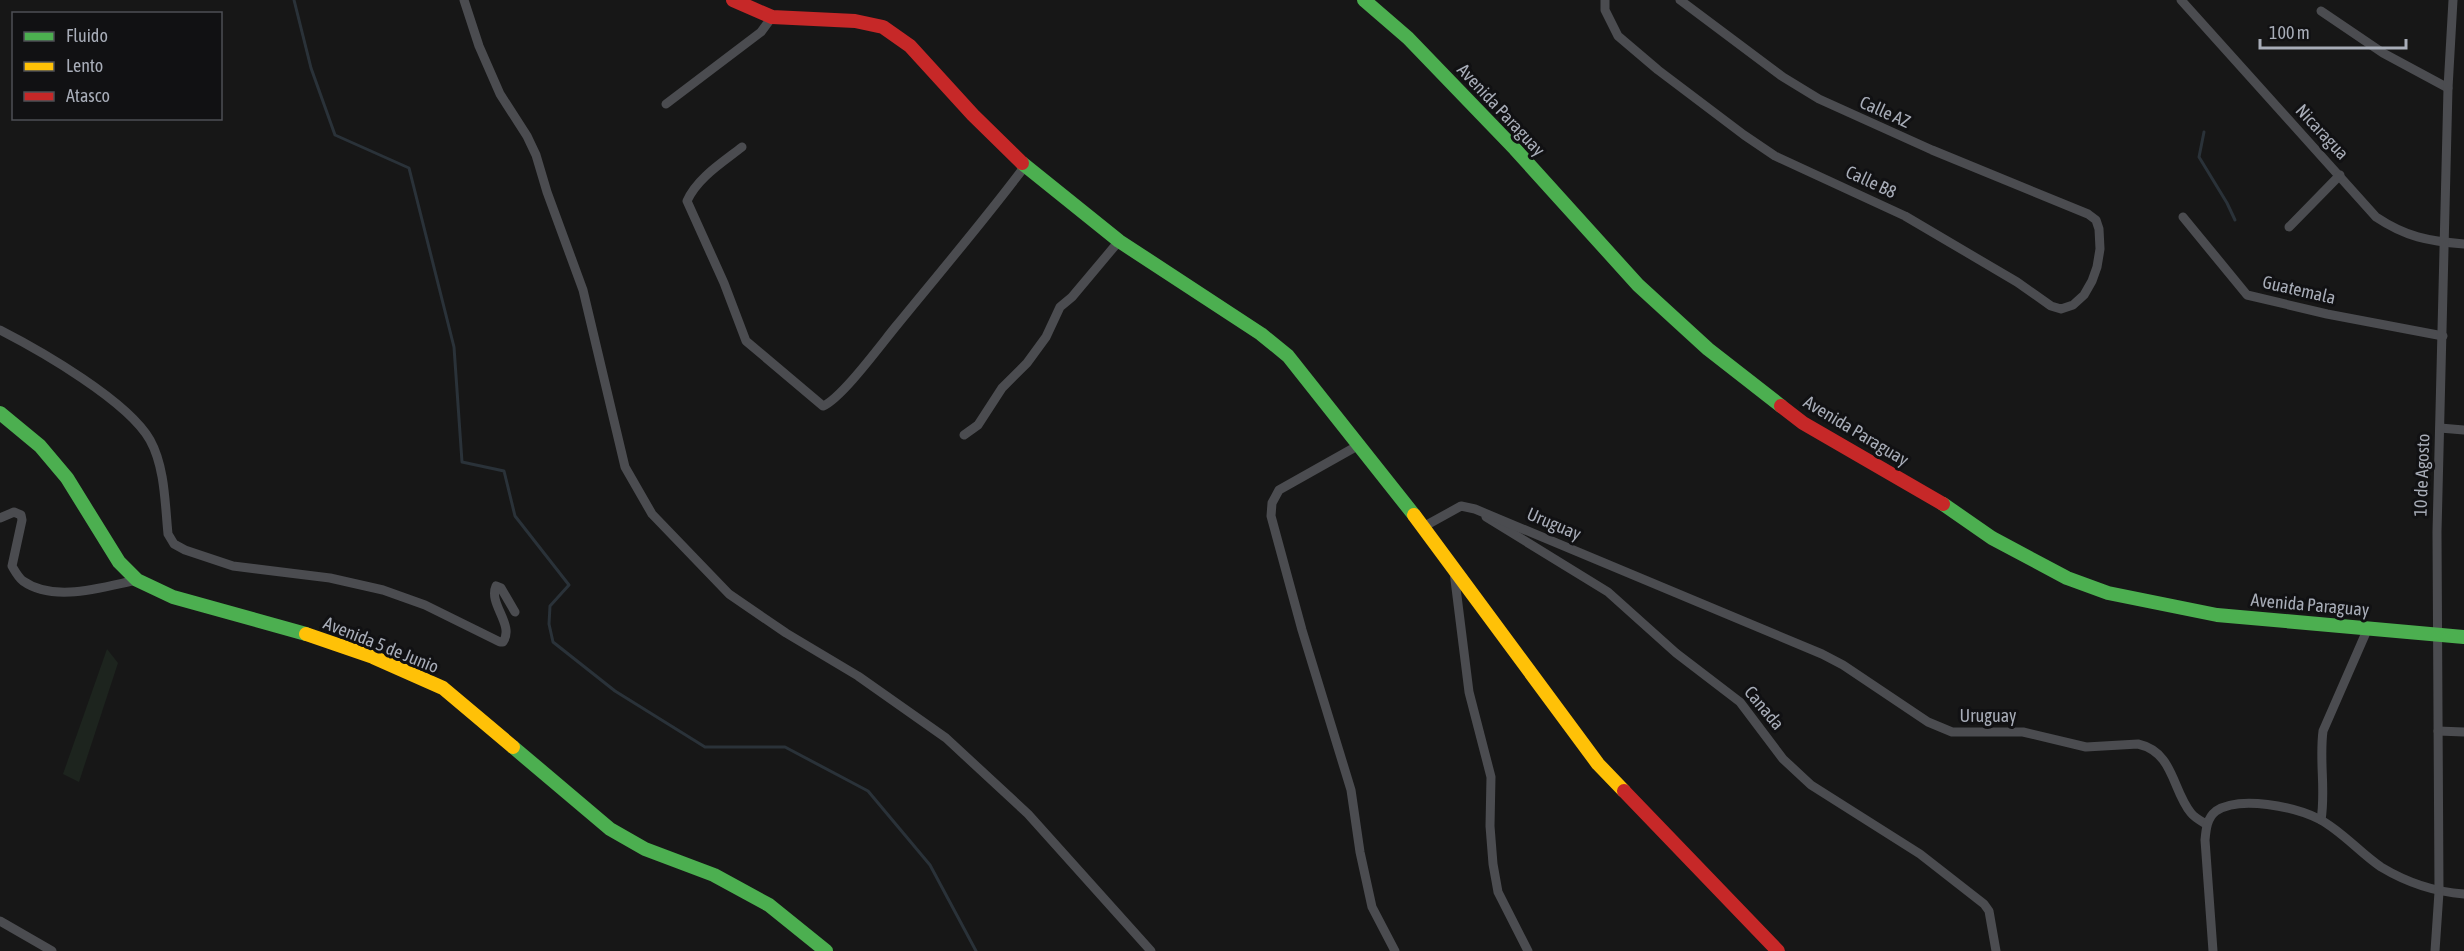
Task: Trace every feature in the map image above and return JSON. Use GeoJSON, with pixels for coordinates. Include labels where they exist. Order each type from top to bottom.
{"type":"FeatureCollection","features":[{"type":"Feature","properties":{"kind":"street"},"geometry":{"type":"LineString","coordinates":[[464,0],[479,46],[500,94],[527,136],[536,155],[583,290],[625,467],[652,514],[729,594],[786,633],[858,676],[946,738],[1028,814],[1151,951]]}},
{"type":"Feature","properties":{"kind":"street"},"geometry":{"type":"LineString","coordinates":[[734,0],[754,11],[772,17],[855,21],[883,27],[910,46],[973,115],[1025,166],[1119,241],[1261,334],[1288,356],[1423,527],[1598,764],[1778,951]]}},
{"type":"Feature","properties":{"kind":"street","name":"Avenida Paraguay"},"geometry":{"type":"LineString","coordinates":[[1364,0],[1408,38],[1515,149],[1638,285],[1708,349],[1803,423],[1935,499],[1992,538],[2067,578],[2108,593],[2217,615],[2464,637]]}},
{"type":"Feature","properties":{"kind":"street","name":"Calle B8"},"geometry":{"type":"LineString","coordinates":[[1605,0],[1605,10],[1618,36],[1658,70],[1744,135],[1775,156],[1905,216],[1999,271],[2050,306],[2061,309],[2073,305],[2084,295],[2092,281],[2100,249],[2096,220]]}},
{"type":"Feature","properties":{"kind":"street","name":"Calle AZ"},"geometry":{"type":"LineString","coordinates":[[1680,0],[1783,77],[1819,99],[1865,122],[2088,214],[2096,220]]}},
{"type":"Feature","properties":{"kind":"street","name":"Nicaragua"},"geometry":{"type":"LineString","coordinates":[[2181,0],[2376,217],[2396,230],[2415,238],[2464,244]]}},
{"type":"Feature","properties":{"kind":"street","name":"10 de Agosto"},"geometry":{"type":"LineString","coordinates":[[2435,951],[2439,892],[2437,635],[2440,428],[2448,88],[2453,0]]}},
{"type":"Feature","properties":{"kind":"street"},"geometry":{"type":"LineString","coordinates":[[2321,11],[2382,53],[2448,88]]}},
{"type":"Feature","properties":{"kind":"street"},"geometry":{"type":"LineString","coordinates":[[666,104],[760,32],[772,17]]}},
{"type":"Feature","properties":{"kind":"street"},"geometry":{"type":"LineString","coordinates":[[742,147],[699,183],[687,201],[724,283],[746,341],[823,406],[831,402],[858,372],[987,217],[1025,166]]}},
{"type":"Feature","properties":{"kind":"street"},"geometry":{"type":"LineString","coordinates":[[2289,227],[2340,175]]}},
{"type":"Feature","properties":{"kind":"street","name":"Guatemala"},"geometry":{"type":"LineString","coordinates":[[2183,217],[2247,295],[2327,314],[2443,336]]}},
{"type":"Feature","properties":{"kind":"street"},"geometry":{"type":"LineString","coordinates":[[964,435],[978,425],[1002,388],[1027,363],[1046,337],[1060,307],[1072,297],[1119,241]]}},
{"type":"Feature","properties":{"kind":"street"},"geometry":{"type":"LineString","coordinates":[[0,330],[40,351],[127,412],[150,440],[158,462],[168,534],[174,544],[233,566],[330,578],[382,590],[425,605],[500,642],[503,642],[507,636],[504,621],[495,600],[496,586],[501,588],[515,612]]}},
{"type":"Feature","properties":{"kind":"street","name":"Avenida 5 de Junio"},"geometry":{"type":"LineString","coordinates":[[0,413],[40,446],[67,478],[119,562],[137,580],[173,597],[302,633],[373,657],[443,688],[610,829],[645,849],[714,874],[769,905],[826,951]]}},
{"type":"Feature","properties":{"kind":"street"},"geometry":{"type":"LineString","coordinates":[[2440,428],[2464,430]]}},
{"type":"Feature","properties":{"kind":"street"},"geometry":{"type":"LineString","coordinates":[[1359,445],[1279,490],[1272,503],[1271,516],[1302,630],[1351,790],[1360,852],[1372,907],[1395,951]]}},
{"type":"Feature","properties":{"kind":"street"},"geometry":{"type":"LineString","coordinates":[[1423,527],[1461,506],[1475,509]]}},
{"type":"Feature","properties":{"kind":"street","name":"Uruguay"},"geometry":{"type":"LineString","coordinates":[[1475,509],[1822,654],[1843,665],[1928,722],[1952,732],[2023,732],[2086,747],[2138,744],[2146,746],[2174,775],[2189,812],[2206,824]]}},
{"type":"Feature","properties":{"kind":"street","name":"Canada"},"geometry":{"type":"LineString","coordinates":[[1475,509],[1512,535],[1608,592],[1676,653],[1740,702],[1783,759],[1811,785],[1915,851],[1984,904],[1989,911],[1996,951]]}},
{"type":"Feature","properties":{"kind":"street"},"geometry":{"type":"LineString","coordinates":[[0,518],[14,512],[21,515],[22,520],[12,566],[21,580],[36,588],[55,591],[89,589],[137,580]]}},
{"type":"Feature","properties":{"kind":"street"},"geometry":{"type":"LineString","coordinates":[[1454,572],[1469,692],[1491,777],[1490,826],[1498,892],[1528,951]]}},
{"type":"Feature","properties":{"kind":"street"},"geometry":{"type":"LineString","coordinates":[[2321,820],[2324,801],[2321,745],[2323,731],[2368,628]]}},
{"type":"Feature","properties":{"kind":"street"},"geometry":{"type":"LineString","coordinates":[[2438,731],[2464,732]]}},
{"type":"Feature","properties":{"kind":"street"},"geometry":{"type":"LineString","coordinates":[[2213,951],[2205,840],[2206,824],[2214,812],[2229,805],[2277,804],[2321,820],[2382,868],[2439,892],[2464,894]]}},
{"type":"Feature","properties":{"kind":"street"},"geometry":{"type":"LineString","coordinates":[[0,921],[52,951]]}},
{"type":"Feature","properties":{"kind":"shaded area"},"geometry":{"type":"Polygon","coordinates":[[[107,649],[118,663],[79,782],[63,774],[107,649]]]}},
{"type":"Feature","properties":{"kind":"waterway"},"geometry":{"type":"LineString","coordinates":[[294,0],[311,68],[335,135],[409,168],[454,347],[462,462],[504,471],[515,516],[569,585],[550,606],[549,624],[553,642],[615,691],[705,747],[785,747],[868,791],[930,865],[976,951]]}},
{"type":"Feature","properties":{"kind":"waterway"},"geometry":{"type":"LineString","coordinates":[[2204,132],[2199,157],[2235,220]]}},
{"type":"Feature","properties":{"kind":"traffic: fast"},"geometry":{"type":"LineString","coordinates":[[1364,0],[1408,38],[1515,149],[1638,285],[1708,349],[1781,406]]}},
{"type":"Feature","properties":{"kind":"traffic: fast"},"geometry":{"type":"LineString","coordinates":[[1022,163],[1119,241],[1261,334],[1288,356],[1414,515]]}},
{"type":"Feature","properties":{"kind":"traffic: fast"},"geometry":{"type":"LineString","coordinates":[[0,413],[40,446],[67,478],[119,562],[137,580],[173,597],[306,634]]}},
{"type":"Feature","properties":{"kind":"traffic: fast"},"geometry":{"type":"LineString","coordinates":[[1943,504],[1992,538],[2067,578],[2108,593],[2217,615],[2464,637]]}},
{"type":"Feature","properties":{"kind":"traffic: fast"},"geometry":{"type":"LineString","coordinates":[[513,747],[610,829],[645,849],[714,875],[769,905],[826,951]]}},
{"type":"Feature","properties":{"kind":"traffic: slow"},"geometry":{"type":"LineString","coordinates":[[1414,515],[1598,764],[1624,791]]}},
{"type":"Feature","properties":{"kind":"traffic: slow"},"geometry":{"type":"LineString","coordinates":[[306,634],[373,657],[443,688],[513,747]]}},
{"type":"Feature","properties":{"kind":"traffic: jam"},"geometry":{"type":"LineString","coordinates":[[733,0],[772,17],[855,21],[883,27],[910,46],[973,115],[1022,163]]}},
{"type":"Feature","properties":{"kind":"traffic: jam"},"geometry":{"type":"LineString","coordinates":[[1781,406],[1803,423],[1943,504]]}},
{"type":"Feature","properties":{"kind":"traffic: jam"},"geometry":{"type":"LineString","coordinates":[[1624,791],[1778,951]]}}]}
